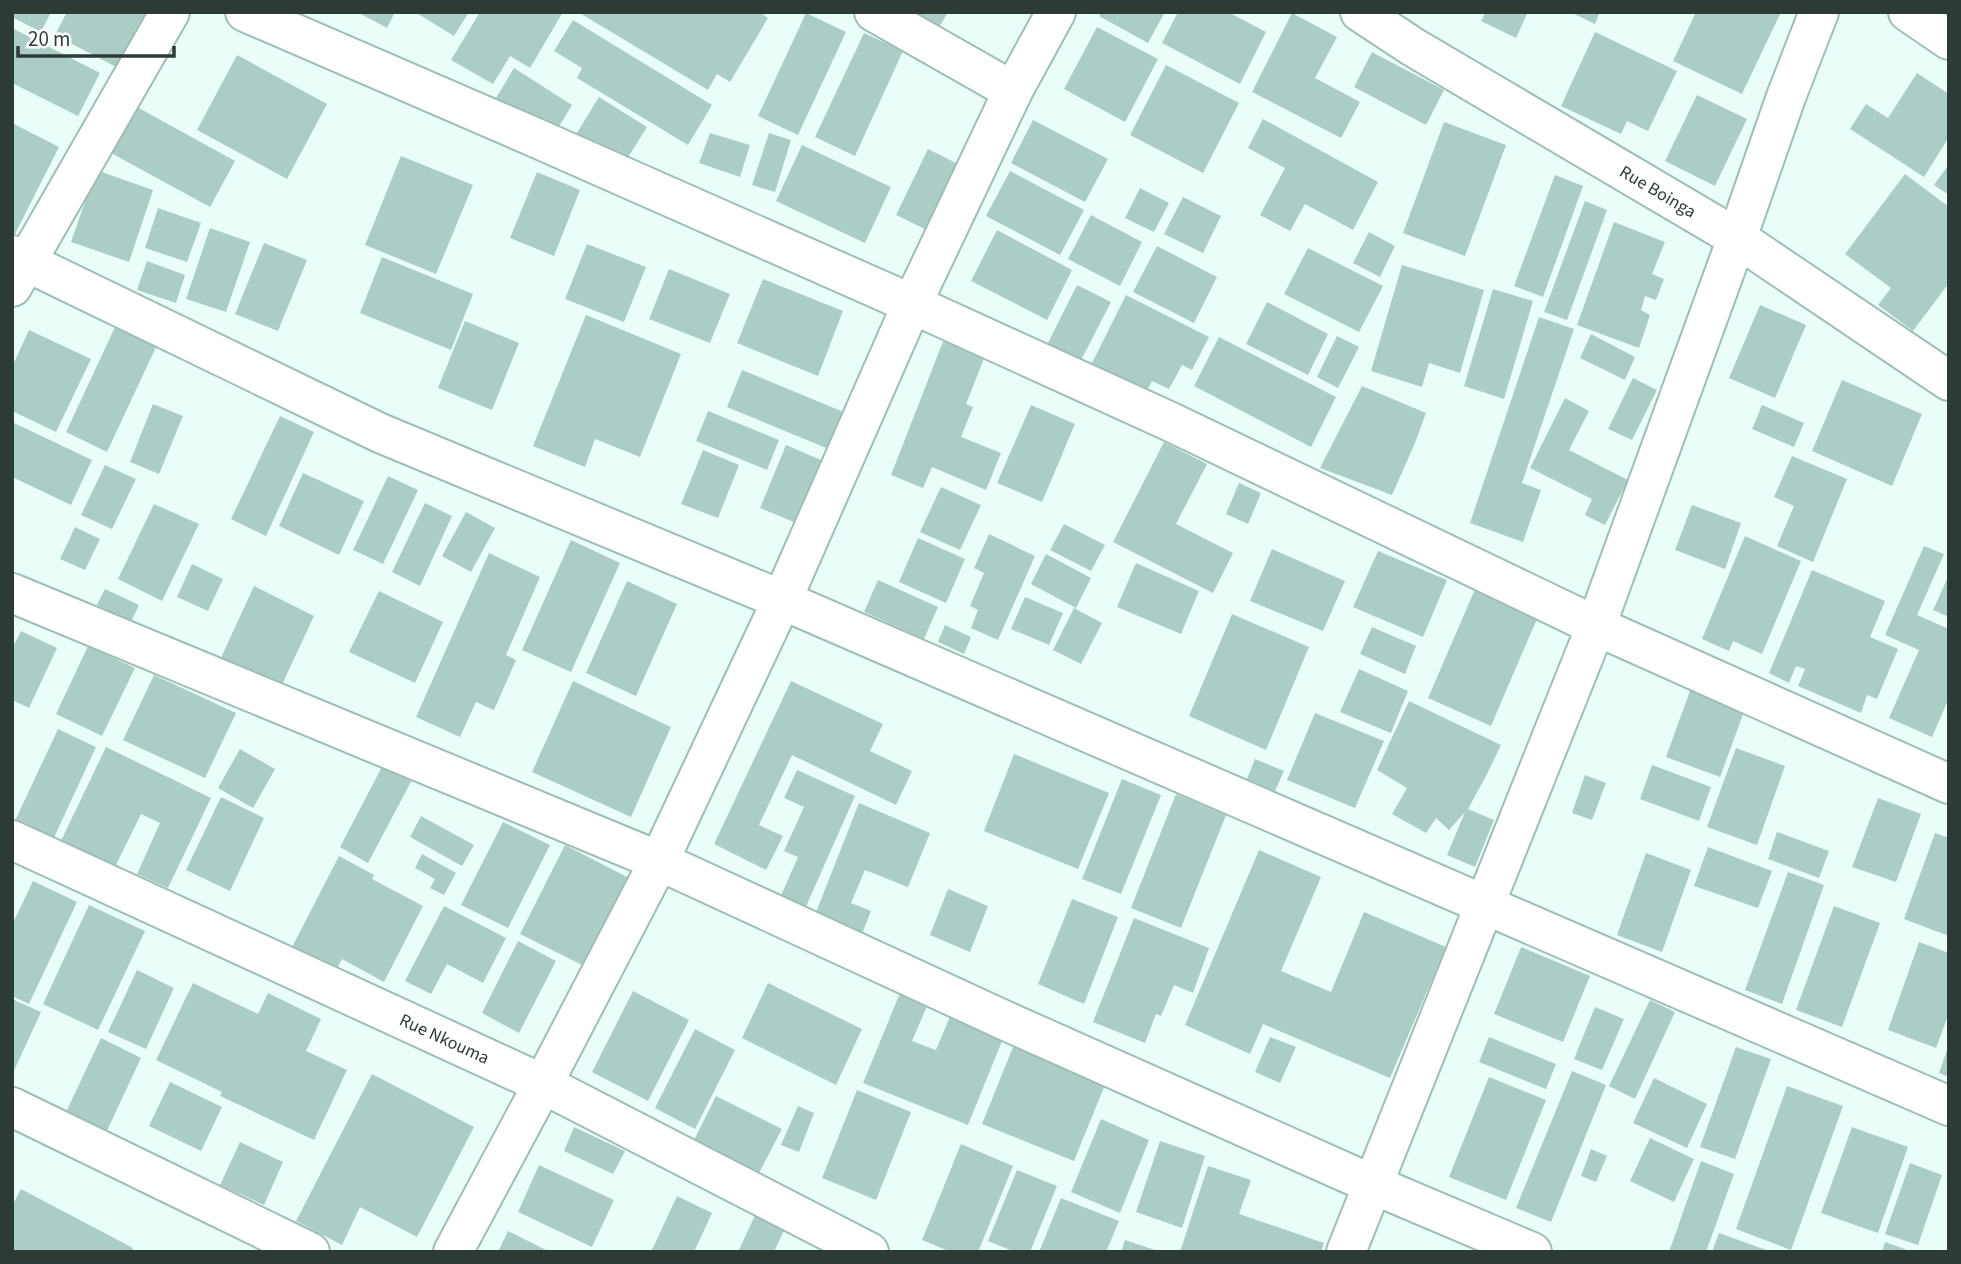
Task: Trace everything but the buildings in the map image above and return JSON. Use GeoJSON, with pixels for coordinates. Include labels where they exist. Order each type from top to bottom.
{"type":"FeatureCollection","features":[{"type":"Feature","properties":{"kind":"street"},"geometry":{"type":"LineString","coordinates":[[170,12],[17,267],[380,433],[782,600],[1949,1106]]}},
{"type":"Feature","properties":{"kind":"street"},"geometry":{"type":"LineString","coordinates":[[245,12],[912,304],[1171,422],[1596,626],[1949,784]]}},
{"type":"Feature","properties":{"kind":"street"},"geometry":{"type":"LineString","coordinates":[[874,12],[1013,91]]}},
{"type":"Feature","properties":{"kind":"street"},"geometry":{"type":"LineString","coordinates":[[453,1252],[659,861],[782,600],[912,304],[1013,91],[1056,12]]}},
{"type":"Feature","properties":{"kind":"street","name":"Rue Boinga"},"geometry":{"type":"LineString","coordinates":[[1360,12],[1413,47],[1737,238],[1949,382]]}},
{"type":"Feature","properties":{"kind":"street"},"geometry":{"type":"LineString","coordinates":[[1346,1252],[1596,626],[1819,12]]}},
{"type":"Feature","properties":{"kind":"street"},"geometry":{"type":"LineString","coordinates":[[1908,12],[1949,40]]}},
{"type":"Feature","properties":{"kind":"street"},"geometry":{"type":"LineString","coordinates":[[12,593],[659,861],[1006,1021],[1374,1185],[1532,1252]]}},
{"type":"Feature","properties":{"kind":"street","name":"Rue Nkouma"},"geometry":{"type":"LineString","coordinates":[[12,840],[543,1084],[869,1252]]}},
{"type":"Feature","properties":{"kind":"street"},"geometry":{"type":"LineString","coordinates":[[12,1107],[310,1252]]}}]}
